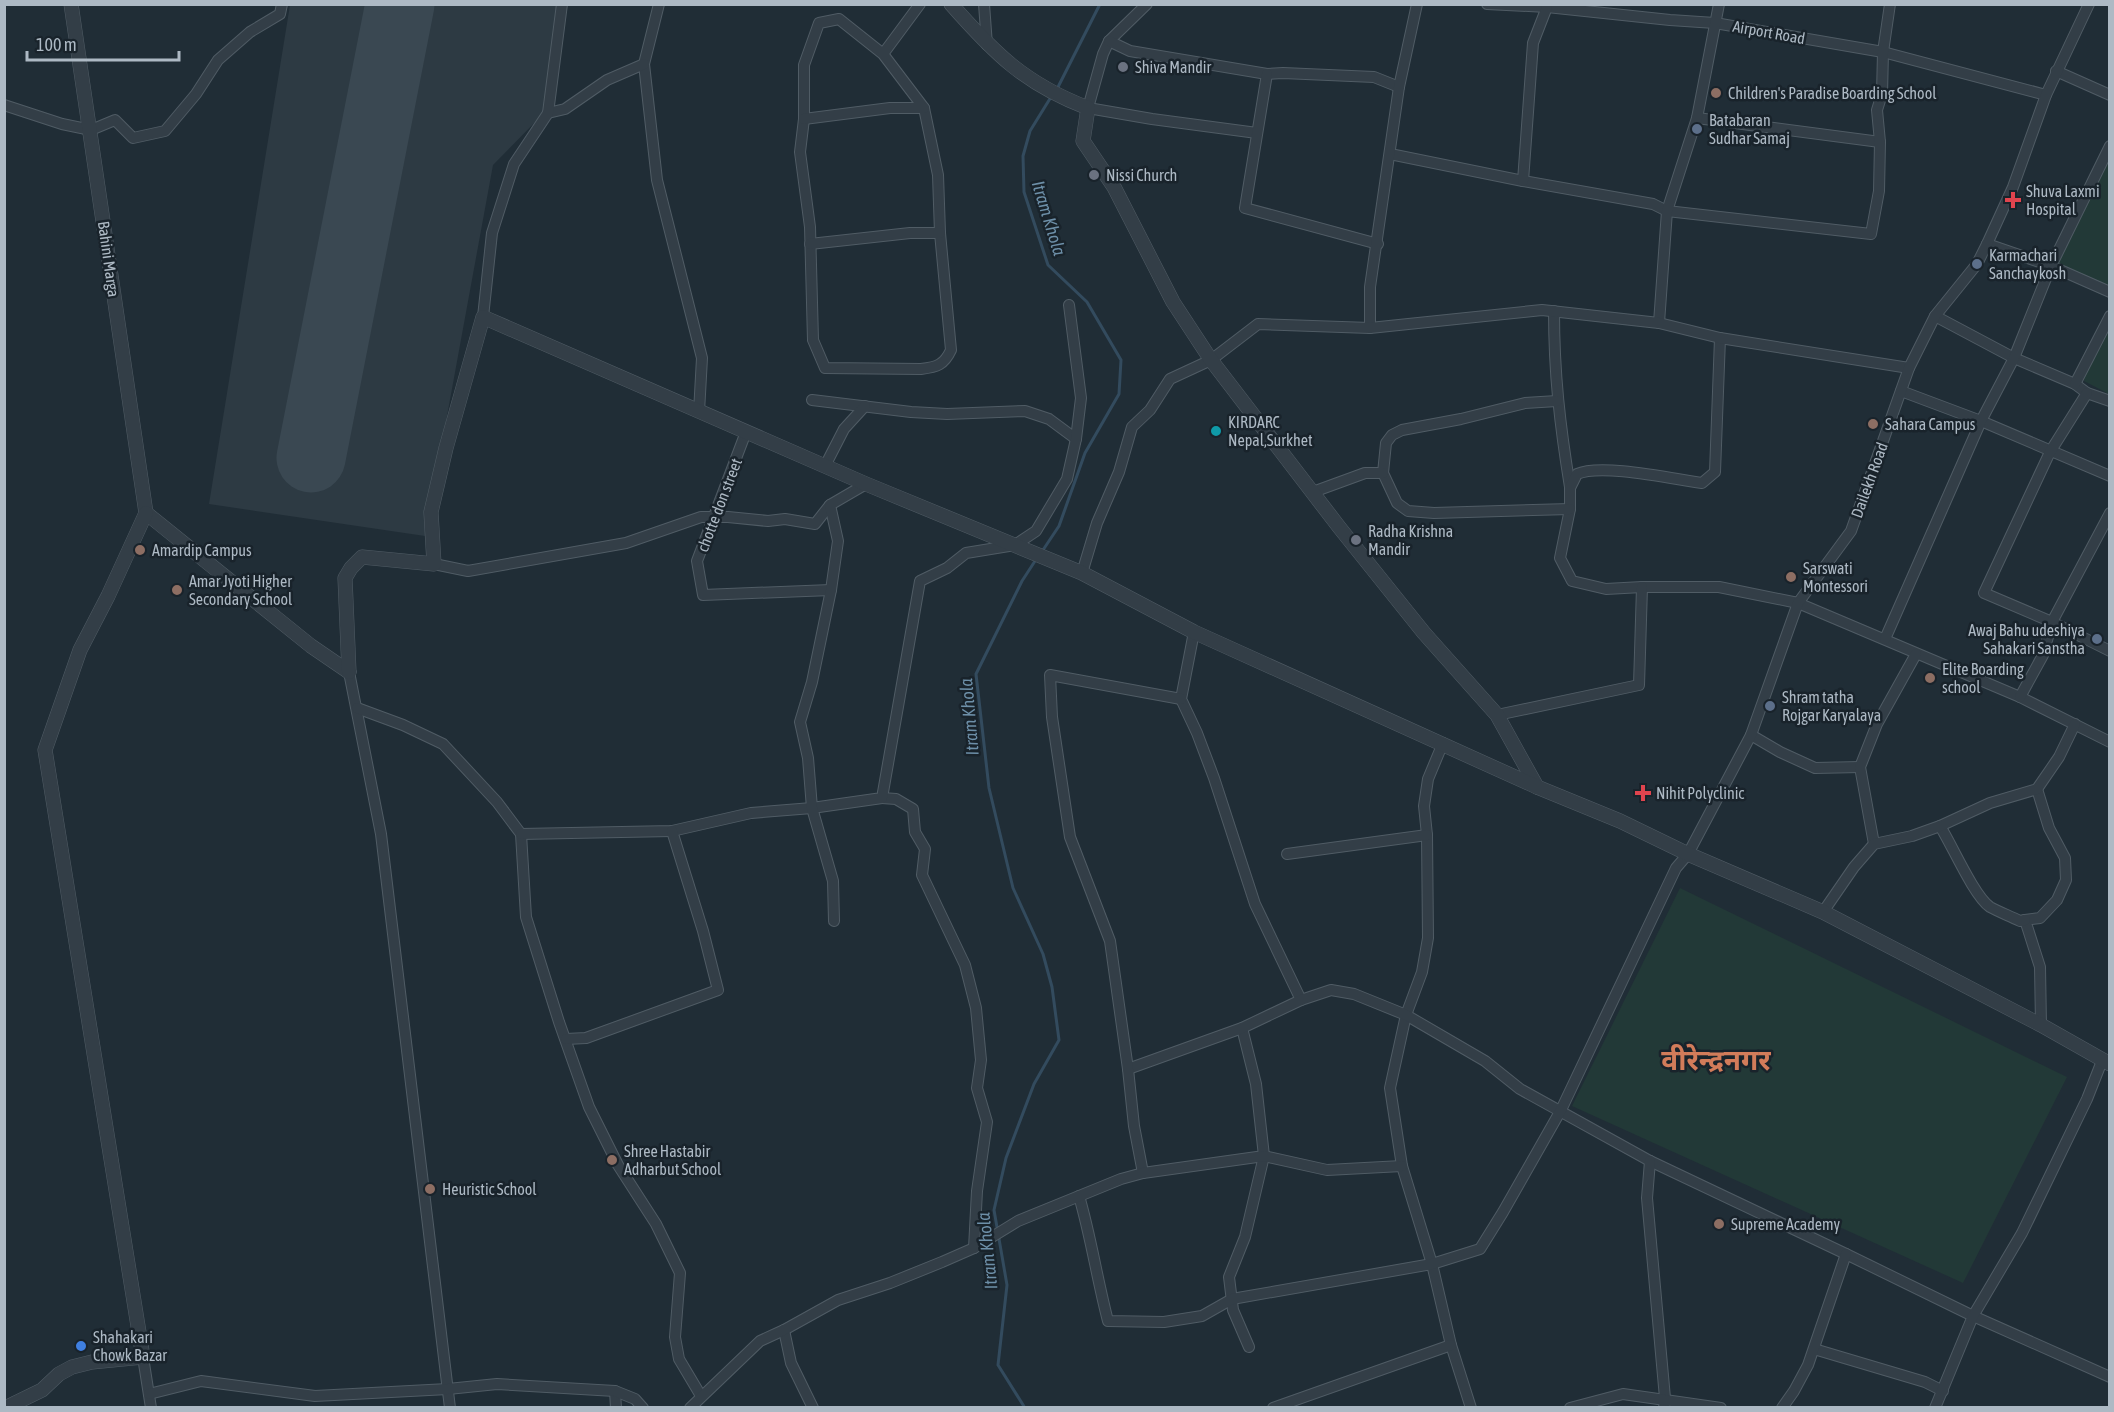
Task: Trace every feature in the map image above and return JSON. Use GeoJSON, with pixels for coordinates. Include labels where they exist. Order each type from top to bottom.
{"type":"FeatureCollection","features":[{"type":"Feature","properties":{"kind":"street","name":"Bahini Marga"},"geometry":{"type":"LineString","coordinates":[[72,4],[146,513]]}},
{"type":"Feature","properties":{"kind":"street"},"geometry":{"type":"LineString","coordinates":[[4,105],[62,124],[91,130],[115,120],[133,138],[165,131],[196,94],[218,60],[250,32],[280,14],[282,4]]}},
{"type":"Feature","properties":{"kind":"street"},"geometry":{"type":"LineString","coordinates":[[434,564],[431,512],[446,448],[483,317],[492,234],[514,164],[548,113],[562,4]]}},
{"type":"Feature","properties":{"kind":"street"},"geometry":{"type":"LineString","coordinates":[[659,4],[644,64],[657,180],[702,358],[699,411]]}},
{"type":"Feature","properties":{"kind":"street"},"geometry":{"type":"LineString","coordinates":[[883,54],[920,4]]}},
{"type":"Feature","properties":{"kind":"street"},"geometry":{"type":"LineString","coordinates":[[951,4],[987,45],[1033,82],[1066,100],[1088,108],[1257,133]]}},
{"type":"Feature","properties":{"kind":"street"},"geometry":{"type":"LineString","coordinates":[[984,4],[987,45]]}},
{"type":"Feature","properties":{"kind":"street"},"geometry":{"type":"LineString","coordinates":[[1147,4],[1109,41],[1103,54],[1088,108],[1083,141],[1114,187],[1173,302],[1211,360],[1339,527],[1424,633],[1497,715],[1537,787]]}},
{"type":"Feature","properties":{"kind":"street"},"geometry":{"type":"LineString","coordinates":[[1370,328],[1370,287],[1399,87],[1417,4]]}},
{"type":"Feature","properties":{"kind":"street","name":"Airport Road"},"geometry":{"type":"LineString","coordinates":[[1487,4],[1548,7],[1715,23],[1884,52],[2046,95]]}},
{"type":"Feature","properties":{"kind":"street"},"geometry":{"type":"LineString","coordinates":[[1659,323],[1667,211],[1697,118],[1719,4]]}},
{"type":"Feature","properties":{"kind":"street"},"geometry":{"type":"LineString","coordinates":[[1390,154],[1653,204],[1667,211],[1871,234],[1879,191],[1880,142],[1877,110],[1882,94],[1890,4]]}},
{"type":"Feature","properties":{"kind":"street","name":"Dailekh Road"},"geometry":{"type":"LineString","coordinates":[[1079,1197],[1090,1236],[1096,1276],[1108,1321],[1164,1322],[1202,1316],[1232,1299],[1432,1264],[1480,1249],[1561,1110],[1676,868],[1688,854],[1751,735],[1798,603],[1851,531],[1909,368],[1935,316],[1977,264],[1987,244],[2013,187],[2056,71],[2089,4]]}},
{"type":"Feature","properties":{"kind":"street"},"geometry":{"type":"LineString","coordinates":[[1523,181],[1533,44],[1548,7]]}},
{"type":"Feature","properties":{"kind":"street"},"geometry":{"type":"LineString","coordinates":[[839,19],[883,54],[924,108],[938,175],[940,233],[951,350],[946,360],[934,367],[921,369],[825,368],[813,340],[810,244],[800,152],[804,119],[804,65],[819,23],[839,19]]}},
{"type":"Feature","properties":{"kind":"street"},"geometry":{"type":"LineString","coordinates":[[1109,41],[1130,51],[1267,74],[1374,77],[1399,87]]}},
{"type":"Feature","properties":{"kind":"street"},"geometry":{"type":"LineString","coordinates":[[548,113],[565,109],[607,80],[644,64]]}},
{"type":"Feature","properties":{"kind":"street"},"geometry":{"type":"LineString","coordinates":[[2056,71],[2109,95]]}},
{"type":"Feature","properties":{"kind":"street"},"geometry":{"type":"LineString","coordinates":[[1267,74],[1245,208],[1378,244]]}},
{"type":"Feature","properties":{"kind":"street"},"geometry":{"type":"LineString","coordinates":[[804,119],[890,108],[924,108]]}},
{"type":"Feature","properties":{"kind":"street"},"geometry":{"type":"LineString","coordinates":[[1697,118],[1880,142]]}},
{"type":"Feature","properties":{"kind":"street"},"geometry":{"type":"LineString","coordinates":[[1884,639],[1981,421],[2014,358],[2051,266],[2109,146]]}},
{"type":"Feature","properties":{"kind":"street"},"geometry":{"type":"LineString","coordinates":[[810,244],[910,233],[940,233]]}},
{"type":"Feature","properties":{"kind":"street"},"geometry":{"type":"LineString","coordinates":[[1987,244],[2051,266],[2109,292]]}},
{"type":"Feature","properties":{"kind":"street"},"geometry":{"type":"LineString","coordinates":[[882,798],[920,581],[947,568],[966,553],[1019,547],[1036,531],[1067,479],[1076,439],[1081,398],[1069,305]]}},
{"type":"Feature","properties":{"kind":"street"},"geometry":{"type":"LineString","coordinates":[[1082,573],[1097,523],[1119,472],[1132,427],[1149,410],[1170,379],[1211,360],[1258,324],[1370,328],[1542,310],[1659,323],[1720,338],[1909,368]]}},
{"type":"Feature","properties":{"kind":"street"},"geometry":{"type":"LineString","coordinates":[[1554,311],[1557,401],[1570,488],[1570,509],[1560,558],[1572,581],[1606,589],[1642,586],[1719,587],[1798,603],[2020,697],[2109,742]]}},
{"type":"Feature","properties":{"kind":"street"},"geometry":{"type":"LineString","coordinates":[[1935,316],[2014,358],[2109,401]]}},
{"type":"Feature","properties":{"kind":"street"},"geometry":{"type":"LineString","coordinates":[[2075,384],[2109,316]]}},
{"type":"Feature","properties":{"kind":"street"},"geometry":{"type":"LineString","coordinates":[[483,317],[866,484],[1082,573],[1194,632],[1537,787],[1620,821],[1688,854],[1823,912],[2041,1025],[2106,1063],[2022,1233],[1973,1316],[1935,1407]]}},
{"type":"Feature","properties":{"kind":"street"},"geometry":{"type":"LineString","coordinates":[[1570,488],[1577,474],[1585,470],[1605,470],[1702,483],[1714,472],[1720,338]]}},
{"type":"Feature","properties":{"kind":"street"},"geometry":{"type":"LineString","coordinates":[[1901,391],[1981,421],[2109,476]]}},
{"type":"Feature","properties":{"kind":"street"},"geometry":{"type":"LineString","coordinates":[[2087,393],[2050,452],[1983,593],[2052,622],[2109,651]]}},
{"type":"Feature","properties":{"kind":"street"},"geometry":{"type":"LineString","coordinates":[[812,400],[948,414],[1025,411],[1049,419],[1076,439]]}},
{"type":"Feature","properties":{"kind":"street"},"geometry":{"type":"LineString","coordinates":[[1557,401],[1524,403],[1461,419],[1402,430],[1392,435],[1386,443],[1383,472],[1397,503],[1408,511],[1434,513],[1570,509]]}},
{"type":"Feature","properties":{"kind":"street"},"geometry":{"type":"LineString","coordinates":[[825,466],[844,429],[865,406]]}},
{"type":"Feature","properties":{"kind":"street","name":"chotte don street"},"geometry":{"type":"LineString","coordinates":[[746,432],[697,561],[703,595],[831,590]]}},
{"type":"Feature","properties":{"kind":"street"},"geometry":{"type":"LineString","coordinates":[[1313,492],[1365,473],[1383,472]]}},
{"type":"Feature","properties":{"kind":"street"},"geometry":{"type":"LineString","coordinates":[[450,1407],[381,834],[349,672],[345,578],[362,557],[434,564],[468,571],[626,543],[701,518],[728,517],[768,521],[785,519],[815,524],[830,505],[866,484]]}},
{"type":"Feature","properties":{"kind":"street"},"geometry":{"type":"LineString","coordinates":[[830,505],[838,541],[831,590],[812,682],[800,722],[808,758],[812,808],[833,881],[834,921]]}},
{"type":"Feature","properties":{"kind":"street"},"geometry":{"type":"LineString","coordinates":[[151,1407],[45,750],[80,650],[146,513],[311,646],[349,672]]}},
{"type":"Feature","properties":{"kind":"street"},"geometry":{"type":"LineString","coordinates":[[2020,697],[2043,655],[2052,622],[2109,513]]}},
{"type":"Feature","properties":{"kind":"street"},"geometry":{"type":"LineString","coordinates":[[1497,715],[1639,685],[1642,586]]}},
{"type":"Feature","properties":{"kind":"street"},"geometry":{"type":"LineString","coordinates":[[1194,632],[1181,699],[1214,778],[1255,904],[1301,1000]]}},
{"type":"Feature","properties":{"kind":"street"},"geometry":{"type":"LineString","coordinates":[[1874,844],[1860,767],[1877,724],[1916,654]]}},
{"type":"Feature","properties":{"kind":"street"},"geometry":{"type":"LineString","coordinates":[[1143,1173],[1134,1126],[1110,941],[1071,837],[1052,717],[1050,675],[1181,699]]}},
{"type":"Feature","properties":{"kind":"street"},"geometry":{"type":"LineString","coordinates":[[357,708],[404,725],[443,744],[497,802],[521,834],[526,917],[589,1107],[618,1165],[656,1224],[680,1273],[675,1337],[680,1359],[701,1396]]}},
{"type":"Feature","properties":{"kind":"street"},"geometry":{"type":"LineString","coordinates":[[1823,912],[1854,867],[1874,844],[1912,836],[1990,803],[2037,789],[2059,757],[2075,724]]}},
{"type":"Feature","properties":{"kind":"street"},"geometry":{"type":"LineString","coordinates":[[1751,735],[1780,752],[1815,768],[1860,767]]}},
{"type":"Feature","properties":{"kind":"street"},"geometry":{"type":"LineString","coordinates":[[1443,743],[1428,779],[1424,806],[1427,836],[1428,938],[1422,972],[1406,1015],[1390,1088],[1402,1166],[1432,1264],[1451,1345],[1471,1407]]}},
{"type":"Feature","properties":{"kind":"street"},"geometry":{"type":"LineString","coordinates":[[1940,826],[1968,878],[1988,905],[2020,921],[2040,918],[2057,900],[2066,880],[2065,858],[2049,828],[2037,789]]}},
{"type":"Feature","properties":{"kind":"street"},"geometry":{"type":"LineString","coordinates":[[521,834],[672,831],[751,813],[812,808],[882,798],[896,799],[912,809],[915,832],[925,849],[922,874],[965,965],[976,1008],[981,1060],[977,1088],[987,1122],[977,1191],[974,1248]]}},
{"type":"Feature","properties":{"kind":"street"},"geometry":{"type":"LineString","coordinates":[[566,1039],[586,1038],[718,990],[703,931],[672,831]]}},
{"type":"Feature","properties":{"kind":"street"},"geometry":{"type":"LineString","coordinates":[[1287,854],[1427,836]]}},
{"type":"Feature","properties":{"kind":"street"},"geometry":{"type":"LineString","coordinates":[[2025,920],[2040,967],[2041,1025]]}},
{"type":"Feature","properties":{"kind":"street"},"geometry":{"type":"LineString","coordinates":[[1128,1069],[1242,1028],[1301,1000],[1331,990],[1354,994],[1406,1015],[1485,1060],[1520,1089],[1650,1161],[1973,1316],[2109,1377]]}},
{"type":"Feature","properties":{"kind":"street"},"geometry":{"type":"LineString","coordinates":[[1242,1028],[1256,1084],[1264,1156],[1245,1237],[1229,1276],[1233,1310],[1249,1347]]}},
{"type":"Feature","properties":{"kind":"street"},"geometry":{"type":"LineString","coordinates":[[690,1407],[760,1341],[838,1300],[890,1283],[974,1248],[1018,1221],[1143,1173],[1264,1156],[1327,1170],[1402,1166]]}},
{"type":"Feature","properties":{"kind":"street"},"geometry":{"type":"LineString","coordinates":[[1650,1161],[1647,1198],[1664,1403]]}},
{"type":"Feature","properties":{"kind":"street"},"geometry":{"type":"LineString","coordinates":[[1782,1407],[1808,1365],[1846,1254]]}},
{"type":"Feature","properties":{"kind":"street"},"geometry":{"type":"LineString","coordinates":[[784,1330],[791,1363],[813,1407]]}},
{"type":"Feature","properties":{"kind":"street"},"geometry":{"type":"LineString","coordinates":[[1273,1407],[1451,1345]]}},
{"type":"Feature","properties":{"kind":"street"},"geometry":{"type":"LineString","coordinates":[[1814,1349],[1925,1382],[1942,1391]]}},
{"type":"Feature","properties":{"kind":"street"},"geometry":{"type":"LineString","coordinates":[[5,1407],[42,1390],[59,1374],[72,1367],[92,1362],[143,1357]]}},
{"type":"Feature","properties":{"kind":"street"},"geometry":{"type":"LineString","coordinates":[[149,1394],[201,1381],[315,1396],[497,1384],[615,1391],[635,1400],[643,1407]]}},
{"type":"Feature","properties":{"kind":"street"},"geometry":{"type":"LineString","coordinates":[[615,1391],[616,1407]]}},
{"type":"Feature","properties":{"kind":"street"},"geometry":{"type":"LineString","coordinates":[[1570,1407],[1623,1394],[1664,1403],[1721,1407]]}},
{"type":"Feature","properties":{"kind":"street"},"geometry":{"type":"LineString","coordinates":[[315,1396],[318,1407]]}},
{"type":"Feature","properties":{"kind":"shaded area"},"geometry":{"type":"Polygon","coordinates":[[[290,5],[558,5],[544,113],[493,165],[425,536],[209,504],[290,5]]]}},
{"type":"Feature","properties":{"kind":"green space"},"geometry":{"type":"Polygon","coordinates":[[[2109,161],[2109,283],[2108,286],[2057,263],[2109,161]]]}},
{"type":"Feature","properties":{"kind":"green space"},"geometry":{"type":"Polygon","coordinates":[[[2107,333],[2110,334],[2109,394],[2084,381],[2085,372],[2107,333]]]}},
{"type":"Feature","properties":{"kind":"green space"},"geometry":{"type":"Polygon","coordinates":[[[1680,888],[2067,1077],[1963,1283],[1572,1106],[1680,888]]]}},
{"type":"Feature","properties":{"kind":"waterway","name":"Itram Khola"},"geometry":{"type":"LineString","coordinates":[[1057,89],[1100,4]]}},
{"type":"Feature","properties":{"kind":"waterway","name":"Itram Khola"},"geometry":{"type":"LineString","coordinates":[[1041,553],[1059,526],[1085,453],[1119,394],[1121,360],[1087,302],[1048,265],[1024,192],[1023,156],[1030,131],[1051,97]]}},
{"type":"Feature","properties":{"kind":"waterway","name":"Itram Khola"},"geometry":{"type":"LineString","coordinates":[[1025,1408],[998,1365],[1007,1285],[994,1210],[1006,1158],[1034,1084],[1059,1040],[1052,987],[1043,954],[1013,888],[989,788],[976,674],[1022,581],[1037,558]]}},
{"type":"Feature","properties":{"kind":"runway"},"geometry":{"type":"LineString","coordinates":[[311,458],[400,4]]}},
{"type":"Feature","properties":{"kind":"place","name":"Shiva Mandir"},"geometry":{"type":"Point","coordinates":[1123,67]}},
{"type":"Feature","properties":{"kind":"place","name":"Children's Paradise Boarding School"},"geometry":{"type":"Point","coordinates":[1716,93]}},
{"type":"Feature","properties":{"kind":"place","name":"Batabaran Sudhar Samaj"},"geometry":{"type":"Point","coordinates":[1697,129]}},
{"type":"Feature","properties":{"kind":"place","name":"Nissi Church"},"geometry":{"type":"Point","coordinates":[1094,175]}},
{"type":"Feature","properties":{"kind":"place","name":"Shuva Laxmi Hospital"},"geometry":{"type":"Point","coordinates":[2013,200]}},
{"type":"Feature","properties":{"kind":"place","name":"Karmachari Sanchaykosh"},"geometry":{"type":"Point","coordinates":[1977,264]}},
{"type":"Feature","properties":{"kind":"place","name":"Sahara Campus"},"geometry":{"type":"Point","coordinates":[1873,424]}},
{"type":"Feature","properties":{"kind":"place","name":"KIRDARC Nepal,Surkhet"},"geometry":{"type":"Point","coordinates":[1216,431]}},
{"type":"Feature","properties":{"kind":"place","name":"Radha Krishna Mandir"},"geometry":{"type":"Point","coordinates":[1356,540]}},
{"type":"Feature","properties":{"kind":"place","name":"Amardip Campus"},"geometry":{"type":"Point","coordinates":[140,550]}},
{"type":"Feature","properties":{"kind":"place","name":"Sarswati Montessori"},"geometry":{"type":"Point","coordinates":[1791,577]}},
{"type":"Feature","properties":{"kind":"place","name":"Amar Jyoti Higher Secondary School"},"geometry":{"type":"Point","coordinates":[177,590]}},
{"type":"Feature","properties":{"kind":"place","name":"Awaj Bahu udeshiya Sahakari Sanstha"},"geometry":{"type":"Point","coordinates":[2097,639]}},
{"type":"Feature","properties":{"kind":"place","name":"Elite Boarding school"},"geometry":{"type":"Point","coordinates":[1930,678]}},
{"type":"Feature","properties":{"kind":"place","name":"Shram tatha Rojgar Karyalaya"},"geometry":{"type":"Point","coordinates":[1770,706]}},
{"type":"Feature","properties":{"kind":"place","name":"Nihit Polyclinic"},"geometry":{"type":"Point","coordinates":[1643,793]}},
{"type":"Feature","properties":{"kind":"place","name":"Shree Hastabir Adharbut School"},"geometry":{"type":"Point","coordinates":[612,1160]}},
{"type":"Feature","properties":{"kind":"place","name":"Heuristic School"},"geometry":{"type":"Point","coordinates":[430,1189]}},
{"type":"Feature","properties":{"kind":"place","name":"Supreme Academy"},"geometry":{"type":"Point","coordinates":[1719,1224]}},
{"type":"Feature","properties":{"kind":"place","name":"Shahakari Chowk Bazar"},"geometry":{"type":"Point","coordinates":[81,1346]}},
{"type":"Feature","properties":{"kind":"district","name":"वीरेन्द्रनगर"},"geometry":{"type":"Point","coordinates":[1716,1060]}}]}
